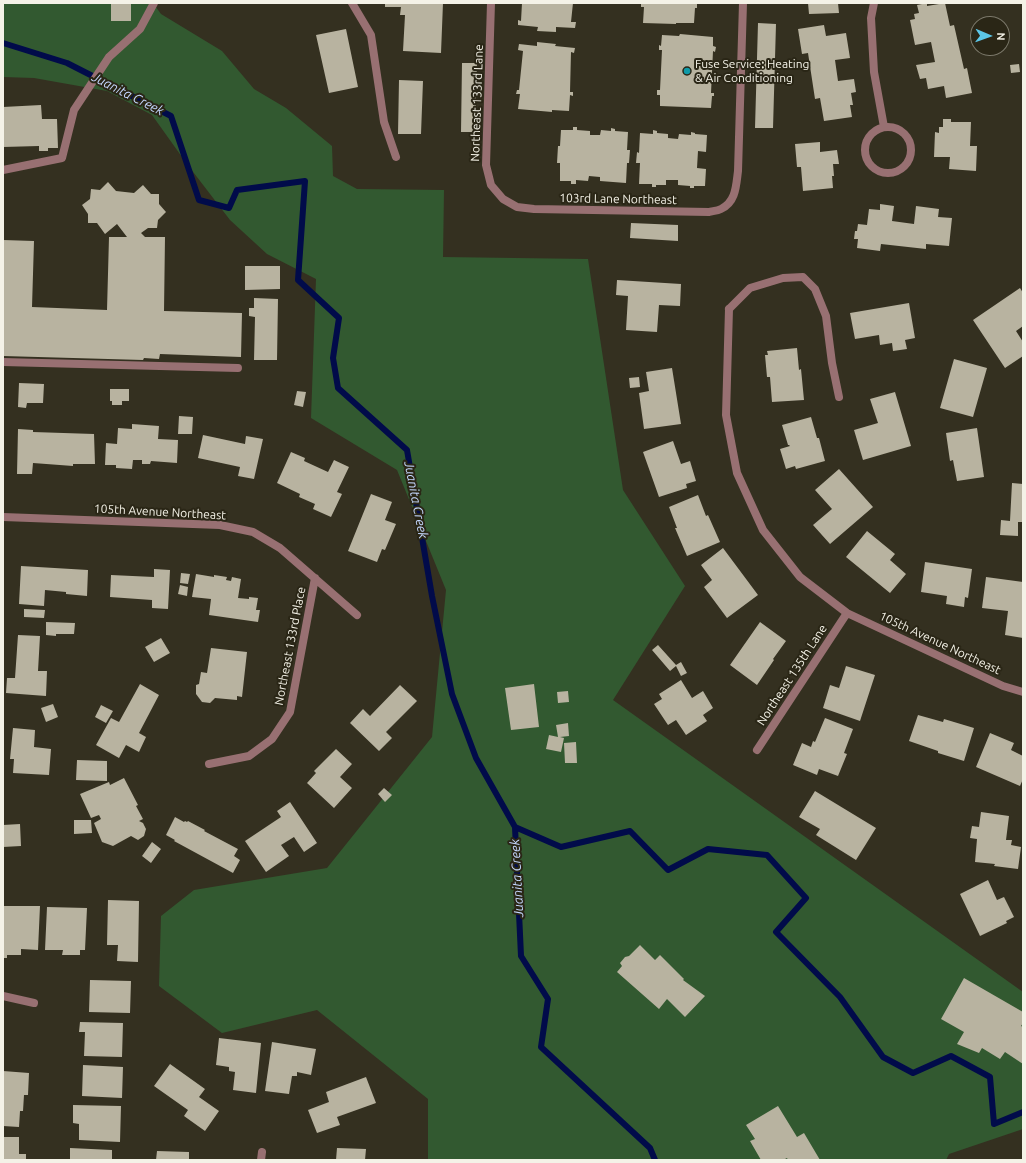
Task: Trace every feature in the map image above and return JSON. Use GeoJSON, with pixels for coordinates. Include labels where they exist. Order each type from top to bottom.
{"type":"FeatureCollection","features":[{"type":"Feature","properties":{"kind":"street"},"geometry":{"type":"LineString","coordinates":[[3,170],[62,158],[74,110],[109,58],[140,29],[154,3]]}},
{"type":"Feature","properties":{"kind":"street"},"geometry":{"type":"LineString","coordinates":[[352,3],[371,36],[384,122],[396,157]]}},
{"type":"Feature","properties":{"kind":"street","name":"Northeast 133rd Lane"},"geometry":{"type":"LineString","coordinates":[[491,3],[486,165],[491,185],[503,199]]}},
{"type":"Feature","properties":{"kind":"street","name":"103rd Lane Northeast"},"geometry":{"type":"LineString","coordinates":[[503,199],[517,207],[534,209],[708,212],[721,209],[732,201],[736,188],[738,171],[743,3]]}},
{"type":"Feature","properties":{"kind":"street"},"geometry":{"type":"LineString","coordinates":[[874,3],[871,18],[874,72],[884,127]]}},
{"type":"Feature","properties":{"kind":"street"},"geometry":{"type":"LineString","coordinates":[[892,126],[900,129],[906,134],[911,146],[910,158],[906,165],[900,170],[892,173],[884,173],[876,170],[870,165],[866,158],[866,142],[870,135],[876,129],[884,127],[892,126]]}},
{"type":"Feature","properties":{"kind":"street","name":"105th Avenue Northeast"},"geometry":{"type":"LineString","coordinates":[[839,397],[832,363],[826,316],[815,289],[803,277],[783,278],[750,288],[729,309],[726,416],[737,473],[763,530],[800,577],[847,613],[1003,686],[1023,692]]}},
{"type":"Feature","properties":{"kind":"street"},"geometry":{"type":"LineString","coordinates":[[3,362],[238,368]]}},
{"type":"Feature","properties":{"kind":"street","name":"105th Avenue Northeast"},"geometry":{"type":"LineString","coordinates":[[3,517],[220,525],[253,532],[280,548],[357,615]]}},
{"type":"Feature","properties":{"kind":"street","name":"Northeast 133rd Place"},"geometry":{"type":"LineString","coordinates":[[209,764],[249,756],[272,739],[290,712],[315,578]]}},
{"type":"Feature","properties":{"kind":"street","name":"Northeast 135th Lane"},"geometry":{"type":"LineString","coordinates":[[757,750],[847,613]]}},
{"type":"Feature","properties":{"kind":"street"},"geometry":{"type":"LineString","coordinates":[[3,996],[34,1003]]}},
{"type":"Feature","properties":{"kind":"green space"},"geometry":{"type":"Polygon","coordinates":[[[3,3],[153,3],[161,14],[222,51],[254,89],[286,108],[332,146],[333,176],[357,189],[444,190],[443,257],[588,259],[623,490],[685,586],[613,700],[1023,992],[1023,1129],[949,1154],[946,1160],[428,1160],[428,1099],[317,1010],[222,1033],[159,986],[161,916],[194,890],[327,868],[432,737],[446,590],[397,470],[311,418],[316,279],[267,254],[230,220],[152,115],[107,91],[34,78],[3,77],[3,3]]]}},
{"type":"Feature","properties":{"kind":"building"},"geometry":{"type":"Polygon","coordinates":[[[111,3],[131,3],[131,21],[111,21],[111,3]]]}},
{"type":"Feature","properties":{"kind":"building"},"geometry":{"type":"Polygon","coordinates":[[[385,3],[443,3],[441,53],[403,51],[405,15],[400,15],[401,7],[385,7],[385,3]]]}},
{"type":"Feature","properties":{"kind":"building"},"geometry":{"type":"Polygon","coordinates":[[[522,3],[573,3],[571,22],[576,22],[575,28],[556,27],[556,32],[537,31],[538,27],[518,25],[518,20],[521,21],[522,3]]]}},
{"type":"Feature","properties":{"kind":"building"},"geometry":{"type":"Polygon","coordinates":[[[641,3],[695,3],[697,4],[697,8],[695,8],[694,23],[643,23],[644,7],[641,7],[641,3]]]}},
{"type":"Feature","properties":{"kind":"building"},"geometry":{"type":"Polygon","coordinates":[[[808,3],[838,3],[839,13],[809,14],[808,3]]]}},
{"type":"Feature","properties":{"kind":"building"},"geometry":{"type":"Polygon","coordinates":[[[927,3],[927,6],[945,3],[950,26],[954,25],[964,69],[967,68],[972,93],[946,98],[944,86],[928,89],[926,78],[920,79],[916,65],[935,62],[931,42],[915,45],[910,20],[915,19],[914,14],[919,13],[917,5],[927,3]]]}},
{"type":"Feature","properties":{"kind":"building"},"geometry":{"type":"Polygon","coordinates":[[[758,23],[776,24],[773,128],[755,128],[758,23]]]}},
{"type":"Feature","properties":{"kind":"building"},"geometry":{"type":"Polygon","coordinates":[[[824,25],[826,36],[846,33],[850,58],[835,60],[838,81],[854,79],[856,92],[851,93],[853,105],[850,105],[852,117],[824,121],[820,98],[815,99],[808,53],[802,54],[798,29],[824,25]]]}},
{"type":"Feature","properties":{"kind":"building"},"geometry":{"type":"Polygon","coordinates":[[[346,29],[358,87],[329,93],[316,35],[346,29]]]}},
{"type":"Feature","properties":{"kind":"building","name":"Fuse Service: Heating & Air Conditioning"},"geometry":{"type":"Polygon","coordinates":[[[680,34],[713,37],[713,46],[716,47],[715,52],[713,51],[711,93],[714,93],[714,96],[712,96],[711,108],[660,106],[660,95],[657,95],[657,90],[660,90],[662,50],[659,50],[659,45],[661,46],[662,35],[679,36],[680,34]]]}},
{"type":"Feature","properties":{"kind":"building"},"geometry":{"type":"Polygon","coordinates":[[[537,42],[575,48],[574,53],[571,52],[570,92],[573,92],[573,96],[570,95],[569,111],[552,110],[552,112],[518,109],[520,94],[516,94],[517,90],[519,90],[523,51],[518,50],[519,44],[537,46],[537,42]]]}},
{"type":"Feature","properties":{"kind":"building"},"geometry":{"type":"Polygon","coordinates":[[[462,63],[477,63],[475,132],[461,132],[462,63]]]}},
{"type":"Feature","properties":{"kind":"building"},"geometry":{"type":"Polygon","coordinates":[[[1019,64],[1020,72],[1011,73],[1010,65],[1019,64]]]}},
{"type":"Feature","properties":{"kind":"building"},"geometry":{"type":"Polygon","coordinates":[[[399,80],[423,81],[421,134],[398,134],[399,80]]]}},
{"type":"Feature","properties":{"kind":"building"},"geometry":{"type":"Polygon","coordinates":[[[41,105],[42,119],[57,119],[58,148],[48,148],[48,151],[39,151],[39,146],[3,147],[3,107],[41,105]]]}},
{"type":"Feature","properties":{"kind":"building"},"geometry":{"type":"Polygon","coordinates":[[[943,119],[951,119],[951,122],[971,122],[970,146],[977,146],[976,171],[949,169],[950,157],[934,157],[935,132],[939,133],[939,127],[943,127],[943,119]]]}},
{"type":"Feature","properties":{"kind":"building"},"geometry":{"type":"Polygon","coordinates":[[[573,127],[577,127],[577,130],[590,131],[590,135],[600,135],[601,130],[611,131],[611,128],[615,129],[615,131],[628,132],[627,150],[630,150],[629,163],[627,163],[626,183],[600,181],[600,177],[589,176],[588,181],[576,180],[576,184],[571,184],[571,181],[560,181],[560,163],[557,163],[561,130],[573,130],[573,127]]]}},
{"type":"Feature","properties":{"kind":"building"},"geometry":{"type":"Polygon","coordinates":[[[653,130],[657,131],[657,133],[668,134],[668,138],[678,139],[679,134],[691,135],[691,132],[695,134],[707,135],[706,152],[698,151],[697,168],[706,169],[705,186],[694,186],[694,188],[690,188],[690,186],[678,185],[678,180],[666,180],[666,185],[656,185],[656,187],[652,187],[652,184],[639,184],[640,163],[636,163],[637,152],[639,153],[640,133],[653,134],[653,130]]]}},
{"type":"Feature","properties":{"kind":"building"},"geometry":{"type":"Polygon","coordinates":[[[820,142],[820,152],[837,150],[839,164],[833,164],[833,188],[803,191],[801,167],[797,167],[795,144],[820,142]]]}},
{"type":"Feature","properties":{"kind":"building"},"geometry":{"type":"Polygon","coordinates":[[[108,182],[116,191],[134,193],[143,185],[151,194],[159,194],[159,204],[166,212],[158,220],[157,228],[148,228],[141,233],[145,237],[165,237],[164,311],[242,313],[241,357],[160,354],[159,359],[144,358],[143,360],[3,356],[3,240],[34,241],[32,307],[107,310],[109,237],[127,237],[117,224],[105,234],[97,223],[88,223],[88,214],[82,205],[90,199],[91,189],[100,190],[108,182]]]}},
{"type":"Feature","properties":{"kind":"building"},"geometry":{"type":"Polygon","coordinates":[[[880,204],[894,206],[892,221],[914,224],[916,206],[939,209],[938,217],[952,218],[949,246],[926,244],[926,249],[881,244],[880,251],[857,248],[858,239],[854,239],[858,224],[867,225],[869,209],[880,210],[880,204]]]}},
{"type":"Feature","properties":{"kind":"building"},"geometry":{"type":"Polygon","coordinates":[[[631,223],[678,225],[678,241],[630,238],[631,223]]]}},
{"type":"Feature","properties":{"kind":"building"},"geometry":{"type":"Polygon","coordinates":[[[245,266],[280,266],[280,289],[245,290],[245,266]]]}},
{"type":"Feature","properties":{"kind":"building"},"geometry":{"type":"Polygon","coordinates":[[[617,280],[681,284],[680,306],[659,305],[657,332],[626,330],[628,296],[616,295],[617,280]]]}},
{"type":"Feature","properties":{"kind":"building"},"geometry":{"type":"Polygon","coordinates":[[[1020,288],[1023,293],[1023,326],[1016,331],[1023,342],[1023,356],[1005,368],[973,320],[1020,288]]]}},
{"type":"Feature","properties":{"kind":"building"},"geometry":{"type":"Polygon","coordinates":[[[254,298],[278,299],[277,360],[254,360],[255,317],[249,316],[249,308],[254,308],[254,298]]]}},
{"type":"Feature","properties":{"kind":"building"},"geometry":{"type":"Polygon","coordinates":[[[909,303],[915,338],[905,340],[907,349],[893,351],[892,343],[880,345],[879,335],[855,339],[850,313],[909,303]]]}},
{"type":"Feature","properties":{"kind":"building"},"geometry":{"type":"Polygon","coordinates":[[[797,348],[804,400],[772,402],[770,377],[767,377],[765,355],[768,355],[767,351],[797,348]]]}},
{"type":"Feature","properties":{"kind":"building"},"geometry":{"type":"Polygon","coordinates":[[[954,359],[987,368],[973,417],[940,408],[954,359]]]}},
{"type":"Feature","properties":{"kind":"building"},"geometry":{"type":"Polygon","coordinates":[[[672,368],[681,424],[644,429],[639,393],[649,391],[646,372],[672,368]]]}},
{"type":"Feature","properties":{"kind":"building"},"geometry":{"type":"Polygon","coordinates":[[[639,377],[640,387],[630,388],[629,378],[639,377]]]}},
{"type":"Feature","properties":{"kind":"building"},"geometry":{"type":"Polygon","coordinates":[[[19,383],[44,384],[43,403],[27,403],[26,408],[18,407],[19,383]]]}},
{"type":"Feature","properties":{"kind":"building"},"geometry":{"type":"Polygon","coordinates":[[[110,389],[129,389],[129,401],[122,401],[122,405],[112,405],[112,401],[110,401],[110,389]]]}},
{"type":"Feature","properties":{"kind":"building"},"geometry":{"type":"Polygon","coordinates":[[[297,391],[306,392],[303,407],[294,405],[297,391]]]}},
{"type":"Feature","properties":{"kind":"building"},"geometry":{"type":"Polygon","coordinates":[[[895,392],[911,446],[863,460],[854,430],[878,423],[870,399],[895,392]]]}},
{"type":"Feature","properties":{"kind":"building"},"geometry":{"type":"Polygon","coordinates":[[[179,416],[193,417],[192,434],[178,434],[179,416]]]}},
{"type":"Feature","properties":{"kind":"building"},"geometry":{"type":"Polygon","coordinates":[[[811,417],[817,438],[819,438],[825,461],[796,469],[795,466],[786,469],[780,449],[790,446],[788,445],[782,425],[811,417]]]}},
{"type":"Feature","properties":{"kind":"building"},"geometry":{"type":"Polygon","coordinates":[[[132,424],[159,426],[158,439],[178,440],[177,463],[151,461],[150,464],[142,464],[142,460],[133,460],[132,469],[116,468],[116,465],[105,465],[106,443],[117,444],[118,428],[132,429],[132,424]]]}},
{"type":"Feature","properties":{"kind":"building"},"geometry":{"type":"Polygon","coordinates":[[[977,428],[984,477],[957,481],[953,460],[950,461],[946,433],[977,428]]]}},
{"type":"Feature","properties":{"kind":"building"},"geometry":{"type":"Polygon","coordinates":[[[18,429],[33,430],[33,432],[94,434],[95,464],[73,464],[73,466],[33,463],[32,474],[17,474],[18,429]]]}},
{"type":"Feature","properties":{"kind":"building"},"geometry":{"type":"Polygon","coordinates":[[[203,435],[245,444],[246,436],[263,439],[254,479],[238,476],[240,467],[198,458],[203,435]]]}},
{"type":"Feature","properties":{"kind":"building"},"geometry":{"type":"Polygon","coordinates":[[[673,441],[681,464],[690,461],[696,481],[686,484],[687,488],[659,497],[643,452],[673,441]]]}},
{"type":"Feature","properties":{"kind":"building"},"geometry":{"type":"Polygon","coordinates":[[[291,452],[305,458],[304,461],[328,472],[334,460],[349,467],[337,492],[342,494],[331,517],[313,509],[315,504],[299,497],[300,494],[277,483],[291,452]]]}},
{"type":"Feature","properties":{"kind":"building"},"geometry":{"type":"Polygon","coordinates":[[[839,469],[873,507],[830,544],[813,525],[832,509],[815,490],[839,469]]]}},
{"type":"Feature","properties":{"kind":"building"},"geometry":{"type":"Polygon","coordinates":[[[1012,483],[1023,484],[1023,522],[1018,522],[1018,536],[1000,535],[1001,520],[1010,521],[1012,483]]]}},
{"type":"Feature","properties":{"kind":"building"},"geometry":{"type":"Polygon","coordinates":[[[371,494],[392,502],[385,520],[396,524],[385,550],[382,549],[377,562],[348,551],[371,494]]]}},
{"type":"Feature","properties":{"kind":"building"},"geometry":{"type":"Polygon","coordinates":[[[698,495],[706,516],[708,515],[720,542],[687,556],[675,528],[677,528],[669,507],[698,495]]]}},
{"type":"Feature","properties":{"kind":"building"},"geometry":{"type":"Polygon","coordinates":[[[867,531],[895,554],[890,560],[906,574],[890,593],[846,557],[867,531]]]}},
{"type":"Feature","properties":{"kind":"building"},"geometry":{"type":"Polygon","coordinates":[[[723,548],[758,595],[727,618],[704,587],[712,580],[701,565],[723,548]]]}},
{"type":"Feature","properties":{"kind":"building"},"geometry":{"type":"Polygon","coordinates":[[[925,562],[972,569],[968,598],[965,597],[964,607],[946,604],[947,596],[921,592],[925,562]]]}},
{"type":"Feature","properties":{"kind":"building"},"geometry":{"type":"Polygon","coordinates":[[[21,566],[88,570],[87,596],[45,590],[44,606],[19,604],[21,566]]]}},
{"type":"Feature","properties":{"kind":"building"},"geometry":{"type":"Polygon","coordinates":[[[154,569],[170,570],[168,609],[152,608],[152,600],[110,597],[111,575],[154,577],[154,569]]]}},
{"type":"Feature","properties":{"kind":"building"},"geometry":{"type":"Polygon","coordinates":[[[181,573],[190,574],[188,584],[180,583],[181,573]]]}},
{"type":"Feature","properties":{"kind":"building"},"geometry":{"type":"Polygon","coordinates":[[[196,574],[214,577],[214,575],[227,577],[226,580],[231,581],[232,577],[241,579],[238,598],[258,598],[256,610],[260,610],[258,622],[209,615],[211,599],[192,597],[196,574]]]}},
{"type":"Feature","properties":{"kind":"building"},"geometry":{"type":"Polygon","coordinates":[[[986,577],[1023,582],[1023,638],[1005,635],[1008,611],[982,608],[986,577]]]}},
{"type":"Feature","properties":{"kind":"building"},"geometry":{"type":"Polygon","coordinates":[[[180,585],[188,587],[187,596],[178,594],[180,585]]]}},
{"type":"Feature","properties":{"kind":"building"},"geometry":{"type":"Polygon","coordinates":[[[24,609],[45,610],[44,618],[24,617],[24,609]]]}},
{"type":"Feature","properties":{"kind":"building"},"geometry":{"type":"Polygon","coordinates":[[[46,622],[75,623],[74,634],[56,634],[56,636],[46,635],[46,622]]]}},
{"type":"Feature","properties":{"kind":"building"},"geometry":{"type":"Polygon","coordinates":[[[760,622],[786,641],[757,685],[730,665],[760,622]]]}},
{"type":"Feature","properties":{"kind":"building"},"geometry":{"type":"Polygon","coordinates":[[[18,635],[40,636],[38,671],[47,671],[46,696],[6,693],[7,678],[15,678],[18,635]]]}},
{"type":"Feature","properties":{"kind":"building"},"geometry":{"type":"Polygon","coordinates":[[[161,638],[170,653],[154,662],[145,647],[161,638]]]}},
{"type":"Feature","properties":{"kind":"building"},"geometry":{"type":"Polygon","coordinates":[[[658,645],[676,665],[681,662],[687,673],[681,676],[676,666],[670,671],[652,650],[658,645]]]}},
{"type":"Feature","properties":{"kind":"building"},"geometry":{"type":"Polygon","coordinates":[[[211,648],[247,652],[242,697],[237,696],[237,700],[215,698],[210,703],[202,702],[196,694],[196,685],[199,684],[201,672],[207,673],[211,648]]]}},
{"type":"Feature","properties":{"kind":"building"},"geometry":{"type":"Polygon","coordinates":[[[846,666],[875,675],[860,721],[823,708],[830,685],[839,688],[846,666]]]}},
{"type":"Feature","properties":{"kind":"building"},"geometry":{"type":"Polygon","coordinates":[[[681,680],[692,698],[703,691],[713,708],[703,715],[707,721],[686,735],[676,720],[668,725],[654,704],[662,699],[659,694],[681,680]]]}},
{"type":"Feature","properties":{"kind":"building"},"geometry":{"type":"Polygon","coordinates":[[[140,684],[159,695],[139,733],[146,737],[139,752],[126,745],[119,758],[96,745],[111,718],[119,722],[140,684]]]}},
{"type":"Feature","properties":{"kind":"building"},"geometry":{"type":"Polygon","coordinates":[[[534,684],[539,727],[511,730],[505,688],[534,684]]]}},
{"type":"Feature","properties":{"kind":"building"},"geometry":{"type":"Polygon","coordinates":[[[400,685],[417,701],[386,732],[392,738],[379,751],[350,723],[363,709],[370,716],[400,685]]]}},
{"type":"Feature","properties":{"kind":"building"},"geometry":{"type":"Polygon","coordinates":[[[568,691],[569,702],[558,703],[557,692],[568,691]]]}},
{"type":"Feature","properties":{"kind":"building"},"geometry":{"type":"Polygon","coordinates":[[[53,704],[58,717],[46,722],[41,708],[53,704]]]}},
{"type":"Feature","properties":{"kind":"building"},"geometry":{"type":"Polygon","coordinates":[[[101,705],[113,711],[106,723],[95,717],[101,705]]]}},
{"type":"Feature","properties":{"kind":"building"},"geometry":{"type":"Polygon","coordinates":[[[918,715],[943,722],[944,719],[974,728],[964,761],[938,753],[938,751],[909,741],[918,715]]]}},
{"type":"Feature","properties":{"kind":"building"},"geometry":{"type":"Polygon","coordinates":[[[825,718],[853,729],[844,753],[847,754],[838,776],[819,769],[817,775],[793,765],[802,743],[811,747],[813,741],[815,742],[825,718]]]}},
{"type":"Feature","properties":{"kind":"building"},"geometry":{"type":"Polygon","coordinates":[[[568,723],[569,736],[560,737],[564,738],[561,752],[546,749],[549,735],[558,737],[556,725],[568,723]]]}},
{"type":"Feature","properties":{"kind":"building"},"geometry":{"type":"Polygon","coordinates":[[[13,728],[35,730],[34,747],[51,749],[49,775],[13,773],[14,759],[10,759],[13,728]]]}},
{"type":"Feature","properties":{"kind":"building"},"geometry":{"type":"Polygon","coordinates":[[[990,733],[1014,743],[1011,750],[1023,756],[1023,779],[1020,786],[976,767],[990,733]]]}},
{"type":"Feature","properties":{"kind":"building"},"geometry":{"type":"Polygon","coordinates":[[[576,742],[577,763],[565,763],[564,743],[576,742]]]}},
{"type":"Feature","properties":{"kind":"building"},"geometry":{"type":"Polygon","coordinates":[[[336,749],[352,764],[340,777],[352,788],[334,808],[307,783],[316,773],[314,771],[336,749]]]}},
{"type":"Feature","properties":{"kind":"building"},"geometry":{"type":"Polygon","coordinates":[[[77,760],[107,761],[107,781],[76,780],[77,760]]]}},
{"type":"Feature","properties":{"kind":"building"},"geometry":{"type":"Polygon","coordinates":[[[124,778],[138,805],[136,806],[143,819],[139,821],[143,823],[146,829],[144,836],[138,840],[131,836],[113,846],[102,842],[94,823],[101,819],[99,815],[91,818],[80,794],[109,782],[110,785],[124,778]]]}},
{"type":"Feature","properties":{"kind":"building"},"geometry":{"type":"Polygon","coordinates":[[[384,788],[392,795],[385,802],[378,794],[384,788]]]}},
{"type":"Feature","properties":{"kind":"building"},"geometry":{"type":"Polygon","coordinates":[[[815,791],[876,828],[856,860],[816,835],[820,829],[799,817],[815,791]]]}},
{"type":"Feature","properties":{"kind":"building"},"geometry":{"type":"Polygon","coordinates":[[[290,802],[317,843],[304,852],[294,837],[281,845],[289,856],[266,872],[245,841],[281,817],[277,811],[290,802]]]}},
{"type":"Feature","properties":{"kind":"building"},"geometry":{"type":"Polygon","coordinates":[[[981,812],[1009,816],[1006,840],[1012,840],[1011,845],[1021,847],[1018,869],[994,866],[995,864],[975,862],[977,839],[970,838],[972,826],[979,827],[981,812]]]}},
{"type":"Feature","properties":{"kind":"building"},"geometry":{"type":"Polygon","coordinates":[[[175,817],[184,822],[188,821],[238,849],[234,856],[240,860],[233,873],[174,841],[175,840],[166,835],[175,817]]]}},
{"type":"Feature","properties":{"kind":"building"},"geometry":{"type":"Polygon","coordinates":[[[74,820],[91,820],[92,833],[74,834],[74,820]]]}},
{"type":"Feature","properties":{"kind":"building"},"geometry":{"type":"Polygon","coordinates":[[[20,824],[21,846],[3,847],[3,825],[20,824]]]}},
{"type":"Feature","properties":{"kind":"building"},"geometry":{"type":"Polygon","coordinates":[[[152,842],[161,849],[151,863],[142,856],[152,842]]]}},
{"type":"Feature","properties":{"kind":"building"},"geometry":{"type":"Polygon","coordinates":[[[988,880],[997,900],[1004,897],[1014,917],[1006,921],[1007,923],[980,936],[960,894],[988,880]]]}},
{"type":"Feature","properties":{"kind":"building"},"geometry":{"type":"Polygon","coordinates":[[[108,900],[139,901],[138,962],[117,961],[118,945],[107,945],[108,900]]]}},
{"type":"Feature","properties":{"kind":"building"},"geometry":{"type":"Polygon","coordinates":[[[3,906],[40,906],[38,950],[21,949],[21,955],[7,955],[7,958],[3,958],[3,906]]]}},
{"type":"Feature","properties":{"kind":"building"},"geometry":{"type":"Polygon","coordinates":[[[47,907],[87,908],[85,950],[80,950],[80,955],[62,955],[63,950],[45,950],[47,907]]]}},
{"type":"Feature","properties":{"kind":"building"},"geometry":{"type":"Polygon","coordinates":[[[640,945],[655,960],[660,955],[684,979],[683,980],[705,996],[685,1017],[667,999],[659,1009],[617,972],[622,966],[620,963],[625,957],[629,956],[640,945]]]}},
{"type":"Feature","properties":{"kind":"building"},"geometry":{"type":"Polygon","coordinates":[[[964,978],[1023,1012],[1023,1023],[1021,1026],[1023,1027],[1023,1064],[1005,1052],[1000,1059],[982,1048],[979,1053],[957,1044],[964,1032],[941,1019],[964,978]]]}},
{"type":"Feature","properties":{"kind":"building"},"geometry":{"type":"Polygon","coordinates":[[[90,980],[131,981],[130,1013],[89,1012],[90,980]]]}},
{"type":"Feature","properties":{"kind":"building"},"geometry":{"type":"Polygon","coordinates":[[[80,1022],[123,1023],[122,1057],[84,1056],[85,1032],[79,1032],[80,1022]]]}},
{"type":"Feature","properties":{"kind":"building"},"geometry":{"type":"Polygon","coordinates":[[[219,1038],[261,1043],[256,1093],[233,1090],[235,1072],[229,1071],[229,1067],[216,1065],[219,1038]]]}},
{"type":"Feature","properties":{"kind":"building"},"geometry":{"type":"Polygon","coordinates":[[[272,1042],[316,1049],[311,1075],[297,1072],[297,1076],[292,1076],[289,1094],[265,1091],[272,1042]]]}},
{"type":"Feature","properties":{"kind":"building"},"geometry":{"type":"Polygon","coordinates":[[[170,1064],[205,1089],[199,1097],[219,1111],[205,1131],[184,1116],[188,1110],[154,1086],[170,1064]]]}},
{"type":"Feature","properties":{"kind":"building"},"geometry":{"type":"Polygon","coordinates":[[[83,1065],[123,1067],[122,1098],[82,1096],[83,1065]]]}},
{"type":"Feature","properties":{"kind":"building"},"geometry":{"type":"Polygon","coordinates":[[[3,1071],[29,1073],[28,1095],[24,1095],[23,1111],[20,1111],[19,1127],[3,1126],[3,1071]]]}},
{"type":"Feature","properties":{"kind":"building"},"geometry":{"type":"Polygon","coordinates":[[[366,1077],[376,1103],[337,1117],[340,1125],[317,1133],[308,1110],[329,1102],[326,1092],[366,1077]]]}},
{"type":"Feature","properties":{"kind":"building"},"geometry":{"type":"Polygon","coordinates":[[[73,1105],[121,1106],[120,1142],[79,1140],[79,1124],[73,1123],[73,1105]]]}},
{"type":"Feature","properties":{"kind":"building"},"geometry":{"type":"Polygon","coordinates":[[[778,1106],[797,1137],[804,1133],[820,1160],[788,1160],[787,1158],[783,1160],[761,1160],[750,1141],[755,1139],[746,1125],[778,1106]]]}},
{"type":"Feature","properties":{"kind":"building"},"geometry":{"type":"Polygon","coordinates":[[[3,1137],[19,1137],[19,1154],[26,1154],[26,1160],[3,1160],[3,1137]]]}},
{"type":"Feature","properties":{"kind":"building"},"geometry":{"type":"Polygon","coordinates":[[[70,1148],[112,1150],[112,1160],[70,1160],[70,1148]]]}},
{"type":"Feature","properties":{"kind":"building"},"geometry":{"type":"Polygon","coordinates":[[[337,1148],[366,1149],[365,1160],[336,1160],[337,1148]]]}},
{"type":"Feature","properties":{"kind":"building"},"geometry":{"type":"Polygon","coordinates":[[[157,1151],[189,1152],[189,1160],[156,1160],[157,1151]]]}},
{"type":"Feature","properties":{"kind":"waterway","name":"Juanita Creek"},"geometry":{"type":"LineString","coordinates":[[3,43],[67,63],[171,116],[199,200],[229,208],[237,190],[305,181],[298,280],[339,318],[333,358],[338,388],[407,450],[432,596],[452,694],[476,758],[515,827],[521,956],[548,999],[541,1047],[650,1148],[655,1160]]}},
{"type":"Feature","properties":{"kind":"waterway"},"geometry":{"type":"LineString","coordinates":[[515,827],[561,847],[630,831],[668,870],[708,849],[767,855],[806,898],[776,932],[840,997],[883,1057],[913,1073],[951,1056],[990,1077],[994,1124],[1023,1112]]}},
{"type":"Feature","properties":{"kind":"place","name":"Fuse Service: Heating & Air Conditioning"},"geometry":{"type":"Point","coordinates":[687,71]}}]}
